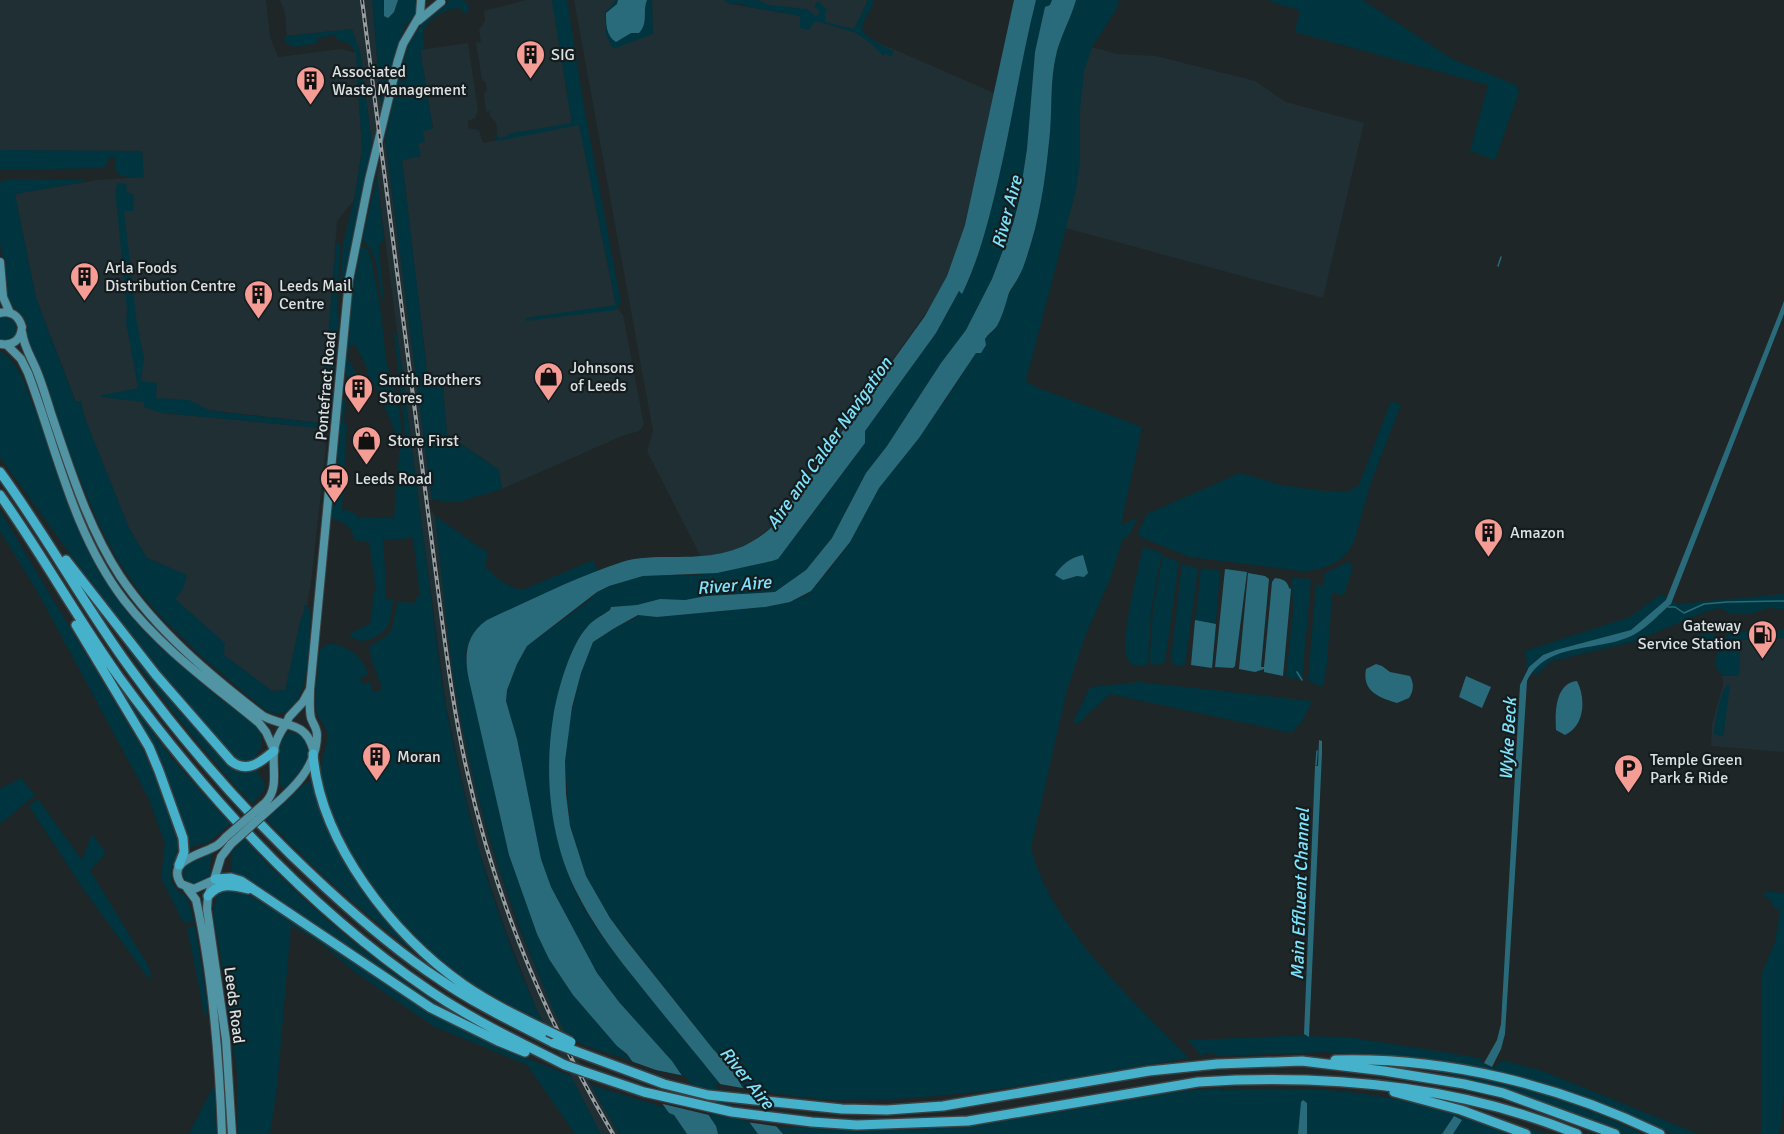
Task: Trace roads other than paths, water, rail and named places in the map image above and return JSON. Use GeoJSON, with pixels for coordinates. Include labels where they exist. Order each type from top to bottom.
{"type":"FeatureCollection","features":[{"type":"Feature","properties":{"kind":"highway"},"geometry":{"type":"LineString","coordinates":[[0,472],[156,675],[227,757],[237,765],[247,767],[254,765],[274,750]]}},
{"type":"Feature","properties":{"kind":"highway"},"geometry":{"type":"LineString","coordinates":[[0,495],[88,632],[164,737],[217,800],[279,865],[342,923],[430,991],[501,1035],[563,1064]]}},
{"type":"Feature","properties":{"kind":"highway"},"geometry":{"type":"LineString","coordinates":[[23,503],[130,669],[181,735],[289,854],[352,912],[438,979],[475,1002],[554,1043],[573,1047]]}},
{"type":"Feature","properties":{"kind":"highway"},"geometry":{"type":"LineString","coordinates":[[11,510],[148,747],[183,838],[184,852],[179,865]]}},
{"type":"Feature","properties":{"kind":"highway"},"geometry":{"type":"LineString","coordinates":[[313,752],[318,790],[339,840],[360,877],[394,922],[424,952],[465,985],[498,1006],[548,1031],[573,1047],[618,1068],[664,1084],[708,1095],[799,1106],[887,1110],[943,1106],[1149,1071],[1217,1064],[1366,1059],[1449,1068],[1539,1087],[1597,1106],[1660,1134]]}},
{"type":"Feature","properties":{"kind":"highway"},"geometry":{"type":"LineString","coordinates":[[214,880],[236,879],[431,1008],[498,1041],[645,1092],[732,1112],[857,1125],[968,1120],[1198,1082],[1315,1080],[1418,1090],[1489,1105],[1577,1134]]}},
{"type":"Feature","properties":{"kind":"highway"},"geometry":{"type":"LineString","coordinates":[[208,896],[217,888],[227,885],[253,891]]}},
{"type":"Feature","properties":{"kind":"highway"},"geometry":{"type":"LineString","coordinates":[[1302,1061],[1464,1084],[1515,1097],[1615,1134]]}},
{"type":"Feature","properties":{"kind":"highway"},"geometry":{"type":"LineString","coordinates":[[1365,1084],[1461,1110],[1526,1134]]}},
{"type":"Feature","properties":{"kind":"main road"},"geometry":{"type":"LineString","coordinates":[[422,0],[432,5],[442,1]]}},
{"type":"Feature","properties":{"kind":"main road","name":"Pontefract Road"},"geometry":{"type":"LineString","coordinates":[[313,752],[317,734],[311,716],[310,690],[348,280],[398,60],[403,44],[422,10],[422,0]]}},
{"type":"Feature","properties":{"kind":"main road","name":"Pontefract Road"},"geometry":{"type":"LineString","coordinates":[[417,22],[442,1]]}},
{"type":"Feature","properties":{"kind":"main road"},"geometry":{"type":"LineString","coordinates":[[0,262],[3,297],[10,312],[18,318],[23,341],[38,374],[84,504],[120,576],[160,625],[199,663],[263,716],[274,722],[296,726],[304,731],[311,742],[313,752],[301,780],[268,805],[228,841],[185,860],[179,865]]}},
{"type":"Feature","properties":{"kind":"main road"},"geometry":{"type":"LineString","coordinates":[[0,313],[10,312]]}},
{"type":"Feature","properties":{"kind":"main road"},"geometry":{"type":"LineString","coordinates":[[3,344],[18,340],[22,332]]}},
{"type":"Feature","properties":{"kind":"main road"},"geometry":{"type":"LineString","coordinates":[[3,344],[21,359],[28,373],[77,516],[96,555],[118,591],[169,650],[259,723],[274,750]]}},
{"type":"Feature","properties":{"kind":"main road"},"geometry":{"type":"LineString","coordinates":[[268,805],[274,785],[274,750],[289,717],[300,707],[310,690]]}},
{"type":"Feature","properties":{"kind":"main road","name":"Leeds Road"},"geometry":{"type":"LineString","coordinates":[[228,841],[208,896],[208,915],[226,1040],[232,1134]]}},
{"type":"Feature","properties":{"kind":"main road","name":"Leeds Road"},"geometry":{"type":"LineString","coordinates":[[179,865],[177,877],[196,900],[211,996],[222,1134]]}},
{"type":"Feature","properties":{"kind":"main road"},"geometry":{"type":"LineString","coordinates":[[187,888],[198,889],[214,880]]}},
{"type":"Feature","properties":{"kind":"waterway"},"geometry":{"type":"LineString","coordinates":[[1498,266],[1501,257]]}},
{"type":"Feature","properties":{"kind":"waterway"},"geometry":{"type":"LineString","coordinates":[[1668,607],[1675,607],[1684,613],[1704,604],[1784,601]]}},
{"type":"Feature","properties":{"kind":"waterway"},"geometry":{"type":"LineString","coordinates":[[1297,672],[1302,680]]}},
{"type":"Feature","properties":{"kind":"waterway","name":"Main Effluent Channel"},"geometry":{"type":"LineString","coordinates":[[1316,765],[1317,751]]}},
{"type":"Feature","properties":{"kind":"railway"},"geometry":{"type":"LineString","coordinates":[[362,0],[446,653],[467,771],[492,866],[525,958],[566,1048],[613,1134]]}},
{"type":"Feature","properties":{"kind":"place","name":"SIG"},"geometry":{"type":"Point","coordinates":[530,80]}},
{"type":"Feature","properties":{"kind":"place","name":"Associated Waste Management"},"geometry":{"type":"Point","coordinates":[311,106]}},
{"type":"Feature","properties":{"kind":"place","name":"Arla Foods Distribution Centre"},"geometry":{"type":"Point","coordinates":[84,302]}},
{"type":"Feature","properties":{"kind":"place","name":"Leeds Mail Centre"},"geometry":{"type":"Point","coordinates":[258,320]}},
{"type":"Feature","properties":{"kind":"place","name":"Johnsons of Leeds"},"geometry":{"type":"Point","coordinates":[549,402]}},
{"type":"Feature","properties":{"kind":"place","name":"Smith Brothers Stores"},"geometry":{"type":"Point","coordinates":[358,414]}},
{"type":"Feature","properties":{"kind":"place","name":"Store First"},"geometry":{"type":"Point","coordinates":[367,466]}},
{"type":"Feature","properties":{"kind":"place","name":"Leeds Road"},"geometry":{"type":"Point","coordinates":[334,504]}},
{"type":"Feature","properties":{"kind":"place","name":"Amazon"},"geometry":{"type":"Point","coordinates":[1489,558]}},
{"type":"Feature","properties":{"kind":"place","name":"Gateway Service Station"},"geometry":{"type":"Point","coordinates":[1762,660]}},
{"type":"Feature","properties":{"kind":"place","name":"Moran"},"geometry":{"type":"Point","coordinates":[376,782]}},
{"type":"Feature","properties":{"kind":"place","name":"Temple Green Park & Ride"},"geometry":{"type":"Point","coordinates":[1629,794]}},
{"type":"Feature","properties":{"kind":"water label","name":"River Aire"},"geometry":{"type":"Point","coordinates":[1007,212]}},
{"type":"Feature","properties":{"kind":"water label","name":"Aire and Calder Navigation"},"geometry":{"type":"Point","coordinates":[829,443]}},
{"type":"Feature","properties":{"kind":"water label","name":"River Aire"},"geometry":{"type":"Point","coordinates":[734,585]}},
{"type":"Feature","properties":{"kind":"water label","name":"Wyke Beck"},"geometry":{"type":"Point","coordinates":[1508,739]}},
{"type":"Feature","properties":{"kind":"water label","name":"River Aire"},"geometry":{"type":"Point","coordinates":[747,1078]}}]}
